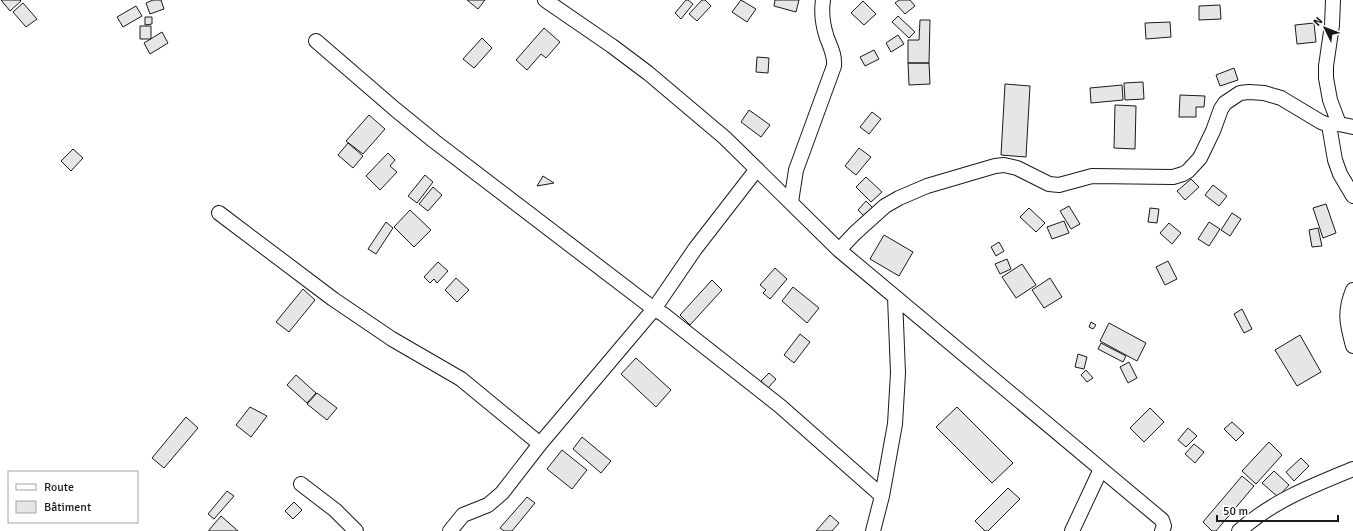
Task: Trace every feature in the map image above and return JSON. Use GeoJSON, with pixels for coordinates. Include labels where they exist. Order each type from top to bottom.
{"type":"FeatureCollection","features":[{"type":"Feature","properties":{"kind":"street"},"geometry":{"type":"LineString","coordinates":[[545,0],[612,46],[648,73],[725,138],[839,250],[1162,520],[1164,526],[1162,531]]}},
{"type":"Feature","properties":{"kind":"street"},"geometry":{"type":"LineString","coordinates":[[791,202],[796,170],[834,66],[834,53],[827,39],[823,24],[823,0]]}},
{"type":"Feature","properties":{"kind":"street"},"geometry":{"type":"LineString","coordinates":[[1333,0],[1326,78],[1334,124],[1335,160],[1340,174],[1353,196]]}},
{"type":"Feature","properties":{"kind":"street"},"geometry":{"type":"LineString","coordinates":[[316,41],[429,136],[654,309],[670,319],[780,406],[882,496]]}},
{"type":"Feature","properties":{"kind":"street"},"geometry":{"type":"LineString","coordinates":[[839,250],[855,233],[885,206],[899,198],[927,186],[991,167],[1004,165],[1017,168],[1049,184],[1058,184],[1092,176],[1173,177],[1183,174],[1188,171],[1200,158],[1225,103],[1240,93],[1249,92],[1281,98],[1321,122],[1353,127]]}},
{"type":"Feature","properties":{"kind":"street"},"geometry":{"type":"LineString","coordinates":[[450,531],[462,514],[488,505],[502,493],[540,444],[654,309],[695,249],[757,169]]}},
{"type":"Feature","properties":{"kind":"street"},"geometry":{"type":"LineString","coordinates":[[219,213],[333,299],[392,339],[461,379],[540,444]]}},
{"type":"Feature","properties":{"kind":"street"},"geometry":{"type":"LineString","coordinates":[[1353,290],[1348,302],[1347,322],[1353,346]]}},
{"type":"Feature","properties":{"kind":"street"},"geometry":{"type":"LineString","coordinates":[[873,531],[882,496],[895,424],[898,373],[895,298]]}},
{"type":"Feature","properties":{"kind":"street"},"geometry":{"type":"LineString","coordinates":[[1239,531],[1265,510],[1288,497],[1353,469]]}},
{"type":"Feature","properties":{"kind":"street"},"geometry":{"type":"LineString","coordinates":[[1072,531],[1102,470]]}},
{"type":"Feature","properties":{"kind":"street"},"geometry":{"type":"LineString","coordinates":[[302,484],[336,510],[356,531]]}},
{"type":"Feature","properties":{"kind":"building"},"geometry":{"type":"Polygon","coordinates":[[[1,0],[20,0],[21,1],[10,11],[1,0]]]}},
{"type":"Feature","properties":{"kind":"building"},"geometry":{"type":"Polygon","coordinates":[[[153,0],[161,0],[164,9],[150,14],[146,3],[153,0]]]}},
{"type":"Feature","properties":{"kind":"building"},"geometry":{"type":"Polygon","coordinates":[[[467,0],[485,0],[478,9],[467,0]]]}},
{"type":"Feature","properties":{"kind":"building"},"geometry":{"type":"Polygon","coordinates":[[[686,0],[693,4],[681,19],[675,13],[686,0]]]}},
{"type":"Feature","properties":{"kind":"building"},"geometry":{"type":"Polygon","coordinates":[[[702,0],[705,0],[711,6],[697,21],[689,14],[702,0]]]}},
{"type":"Feature","properties":{"kind":"building"},"geometry":{"type":"Polygon","coordinates":[[[741,0],[756,9],[747,22],[732,12],[741,0]]]}},
{"type":"Feature","properties":{"kind":"building"},"geometry":{"type":"Polygon","coordinates":[[[775,0],[799,0],[796,12],[774,6],[775,0]]]}},
{"type":"Feature","properties":{"kind":"building"},"geometry":{"type":"Polygon","coordinates":[[[899,0],[910,0],[915,6],[905,14],[895,3],[899,0]]]}},
{"type":"Feature","properties":{"kind":"building"},"geometry":{"type":"Polygon","coordinates":[[[863,1],[876,14],[864,25],[851,13],[863,1]]]}},
{"type":"Feature","properties":{"kind":"building"},"geometry":{"type":"Polygon","coordinates":[[[23,3],[37,19],[26,27],[13,12],[23,3]]]}},
{"type":"Feature","properties":{"kind":"building"},"geometry":{"type":"Polygon","coordinates":[[[1220,5],[1221,19],[1199,20],[1199,6],[1220,5]]]}},
{"type":"Feature","properties":{"kind":"building"},"geometry":{"type":"Polygon","coordinates":[[[136,6],[142,16],[123,27],[117,17],[136,6]]]}},
{"type":"Feature","properties":{"kind":"building"},"geometry":{"type":"Polygon","coordinates":[[[898,16],[915,32],[909,38],[892,22],[898,16]]]}},
{"type":"Feature","properties":{"kind":"building"},"geometry":{"type":"Polygon","coordinates":[[[145,17],[152,17],[152,24],[145,25],[145,17]]]}},
{"type":"Feature","properties":{"kind":"building"},"geometry":{"type":"Polygon","coordinates":[[[920,20],[930,20],[929,63],[908,63],[908,40],[919,40],[920,20]]]}},
{"type":"Feature","properties":{"kind":"building"},"geometry":{"type":"Polygon","coordinates":[[[1170,22],[1171,37],[1146,39],[1145,23],[1170,22]]]}},
{"type":"Feature","properties":{"kind":"building"},"geometry":{"type":"Polygon","coordinates":[[[1314,23],[1316,42],[1297,44],[1295,25],[1314,23]]]}},
{"type":"Feature","properties":{"kind":"building"},"geometry":{"type":"Polygon","coordinates":[[[140,26],[151,26],[151,39],[140,39],[140,26]]]}},
{"type":"Feature","properties":{"kind":"building"},"geometry":{"type":"Polygon","coordinates":[[[544,28],[560,42],[546,58],[541,54],[527,70],[516,60],[544,28]]]}},
{"type":"Feature","properties":{"kind":"building"},"geometry":{"type":"Polygon","coordinates":[[[162,32],[168,43],[150,54],[144,43],[162,32]]]}},
{"type":"Feature","properties":{"kind":"building"},"geometry":{"type":"Polygon","coordinates":[[[898,35],[904,44],[891,52],[886,43],[898,35]]]}},
{"type":"Feature","properties":{"kind":"building"},"geometry":{"type":"Polygon","coordinates":[[[482,38],[492,48],[474,68],[463,59],[482,38]]]}},
{"type":"Feature","properties":{"kind":"building"},"geometry":{"type":"Polygon","coordinates":[[[874,50],[879,59],[865,66],[860,57],[874,50]]]}},
{"type":"Feature","properties":{"kind":"building"},"geometry":{"type":"Polygon","coordinates":[[[757,57],[769,58],[768,73],[756,72],[757,57]]]}},
{"type":"Feature","properties":{"kind":"building"},"geometry":{"type":"Polygon","coordinates":[[[908,63],[929,63],[930,84],[909,85],[908,63]]]}},
{"type":"Feature","properties":{"kind":"building"},"geometry":{"type":"Polygon","coordinates":[[[1234,68],[1238,80],[1220,86],[1216,75],[1234,68]]]}},
{"type":"Feature","properties":{"kind":"building"},"geometry":{"type":"Polygon","coordinates":[[[1143,82],[1144,99],[1125,100],[1124,83],[1143,82]]]}},
{"type":"Feature","properties":{"kind":"building"},"geometry":{"type":"Polygon","coordinates":[[[1005,84],[1030,86],[1026,157],[1001,155],[1005,84]]]}},
{"type":"Feature","properties":{"kind":"building"},"geometry":{"type":"Polygon","coordinates":[[[1122,85],[1123,100],[1091,103],[1090,88],[1122,85]]]}},
{"type":"Feature","properties":{"kind":"building"},"geometry":{"type":"Polygon","coordinates":[[[1180,95],[1205,96],[1204,107],[1196,107],[1196,117],[1179,117],[1180,95]]]}},
{"type":"Feature","properties":{"kind":"building"},"geometry":{"type":"Polygon","coordinates":[[[1115,105],[1136,106],[1135,149],[1114,148],[1115,105]]]}},
{"type":"Feature","properties":{"kind":"building"},"geometry":{"type":"Polygon","coordinates":[[[749,110],[770,125],[761,137],[741,122],[749,110]]]}},
{"type":"Feature","properties":{"kind":"building"},"geometry":{"type":"Polygon","coordinates":[[[872,112],[881,119],[869,134],[860,127],[872,112]]]}},
{"type":"Feature","properties":{"kind":"building"},"geometry":{"type":"Polygon","coordinates":[[[369,115],[385,129],[363,154],[346,141],[369,115]]]}},
{"type":"Feature","properties":{"kind":"building"},"geometry":{"type":"Polygon","coordinates":[[[348,143],[363,156],[353,168],[338,155],[348,143]]]}},
{"type":"Feature","properties":{"kind":"building"},"geometry":{"type":"Polygon","coordinates":[[[859,148],[871,157],[856,175],[845,166],[859,148]]]}},
{"type":"Feature","properties":{"kind":"building"},"geometry":{"type":"Polygon","coordinates":[[[73,149],[83,158],[71,171],[61,161],[73,149]]]}},
{"type":"Feature","properties":{"kind":"building"},"geometry":{"type":"Polygon","coordinates":[[[388,153],[395,160],[390,166],[397,172],[380,190],[366,176],[388,153]]]}},
{"type":"Feature","properties":{"kind":"building"},"geometry":{"type":"Polygon","coordinates":[[[425,175],[433,182],[417,203],[408,196],[425,175]]]}},
{"type":"Feature","properties":{"kind":"building"},"geometry":{"type":"Polygon","coordinates":[[[543,176],[554,183],[537,186],[543,176]]]}},
{"type":"Feature","properties":{"kind":"building"},"geometry":{"type":"Polygon","coordinates":[[[866,177],[882,192],[871,202],[856,187],[866,177]]]}},
{"type":"Feature","properties":{"kind":"building"},"geometry":{"type":"Polygon","coordinates":[[[1191,179],[1199,187],[1185,200],[1177,191],[1191,179]]]}},
{"type":"Feature","properties":{"kind":"building"},"geometry":{"type":"Polygon","coordinates":[[[1213,185],[1227,196],[1219,206],[1205,195],[1213,185]]]}},
{"type":"Feature","properties":{"kind":"building"},"geometry":{"type":"Polygon","coordinates":[[[433,187],[442,195],[428,211],[419,204],[433,187]]]}},
{"type":"Feature","properties":{"kind":"building"},"geometry":{"type":"Polygon","coordinates":[[[866,201],[873,208],[865,217],[858,210],[866,201]]]}},
{"type":"Feature","properties":{"kind":"building"},"geometry":{"type":"Polygon","coordinates":[[[1326,204],[1336,233],[1323,238],[1313,208],[1326,204]]]}},
{"type":"Feature","properties":{"kind":"building"},"geometry":{"type":"Polygon","coordinates":[[[1069,206],[1080,224],[1071,229],[1060,211],[1069,206]]]}},
{"type":"Feature","properties":{"kind":"building"},"geometry":{"type":"Polygon","coordinates":[[[1029,208],[1045,223],[1036,232],[1020,217],[1029,208]]]}},
{"type":"Feature","properties":{"kind":"building"},"geometry":{"type":"Polygon","coordinates":[[[1150,208],[1159,209],[1157,223],[1148,222],[1150,208]]]}},
{"type":"Feature","properties":{"kind":"building"},"geometry":{"type":"Polygon","coordinates":[[[410,210],[431,230],[414,247],[394,227],[410,210]]]}},
{"type":"Feature","properties":{"kind":"building"},"geometry":{"type":"Polygon","coordinates":[[[1232,213],[1241,219],[1230,236],[1221,230],[1232,213]]]}},
{"type":"Feature","properties":{"kind":"building"},"geometry":{"type":"Polygon","coordinates":[[[1064,221],[1069,233],[1052,239],[1047,227],[1064,221]]]}},
{"type":"Feature","properties":{"kind":"building"},"geometry":{"type":"Polygon","coordinates":[[[386,222],[393,228],[376,254],[368,249],[386,222]]]}},
{"type":"Feature","properties":{"kind":"building"},"geometry":{"type":"Polygon","coordinates":[[[1209,222],[1220,229],[1209,246],[1198,239],[1209,222]]]}},
{"type":"Feature","properties":{"kind":"building"},"geometry":{"type":"Polygon","coordinates":[[[1169,223],[1181,233],[1172,244],[1160,233],[1169,223]]]}},
{"type":"Feature","properties":{"kind":"building"},"geometry":{"type":"Polygon","coordinates":[[[1318,228],[1322,246],[1312,247],[1309,230],[1318,228]]]}},
{"type":"Feature","properties":{"kind":"building"},"geometry":{"type":"Polygon","coordinates":[[[884,235],[913,252],[899,276],[870,259],[884,235]]]}},
{"type":"Feature","properties":{"kind":"building"},"geometry":{"type":"Polygon","coordinates":[[[999,242],[1004,251],[996,256],[991,247],[999,242]]]}},
{"type":"Feature","properties":{"kind":"building"},"geometry":{"type":"Polygon","coordinates":[[[1007,259],[1011,269],[1000,274],[995,264],[1007,259]]]}},
{"type":"Feature","properties":{"kind":"building"},"geometry":{"type":"Polygon","coordinates":[[[1168,261],[1177,279],[1165,285],[1156,267],[1168,261]]]}},
{"type":"Feature","properties":{"kind":"building"},"geometry":{"type":"Polygon","coordinates":[[[438,262],[448,271],[437,283],[434,279],[430,283],[424,277],[438,262]]]}},
{"type":"Feature","properties":{"kind":"building"},"geometry":{"type":"Polygon","coordinates":[[[1022,264],[1036,285],[1016,298],[1002,277],[1022,264]]]}},
{"type":"Feature","properties":{"kind":"building"},"geometry":{"type":"Polygon","coordinates":[[[775,268],[787,279],[770,299],[763,293],[766,290],[760,285],[775,268]]]}},
{"type":"Feature","properties":{"kind":"building"},"geometry":{"type":"Polygon","coordinates":[[[456,278],[469,290],[457,302],[445,290],[456,278]]]}},
{"type":"Feature","properties":{"kind":"building"},"geometry":{"type":"Polygon","coordinates":[[[1050,278],[1062,297],[1044,308],[1032,290],[1050,278]]]}},
{"type":"Feature","properties":{"kind":"building"},"geometry":{"type":"Polygon","coordinates":[[[712,280],[722,290],[690,325],[680,315],[712,280]]]}},
{"type":"Feature","properties":{"kind":"building"},"geometry":{"type":"Polygon","coordinates":[[[793,287],[819,308],[807,323],[782,301],[793,287]]]}},
{"type":"Feature","properties":{"kind":"building"},"geometry":{"type":"Polygon","coordinates":[[[303,289],[315,300],[289,332],[276,322],[303,289]]]}},
{"type":"Feature","properties":{"kind":"building"},"geometry":{"type":"Polygon","coordinates":[[[1242,309],[1252,329],[1244,333],[1234,314],[1242,309]]]}},
{"type":"Feature","properties":{"kind":"building"},"geometry":{"type":"Polygon","coordinates":[[[1091,322],[1096,325],[1093,329],[1089,327],[1091,322]]]}},
{"type":"Feature","properties":{"kind":"building"},"geometry":{"type":"Polygon","coordinates":[[[1109,323],[1146,343],[1137,361],[1100,341],[1109,323]]]}},
{"type":"Feature","properties":{"kind":"building"},"geometry":{"type":"Polygon","coordinates":[[[800,334],[810,342],[794,363],[784,355],[800,334]]]}},
{"type":"Feature","properties":{"kind":"building"},"geometry":{"type":"Polygon","coordinates":[[[1300,335],[1321,372],[1297,386],[1275,350],[1300,335]]]}},
{"type":"Feature","properties":{"kind":"building"},"geometry":{"type":"Polygon","coordinates":[[[1101,343],[1126,356],[1123,362],[1098,349],[1101,343]]]}},
{"type":"Feature","properties":{"kind":"building"},"geometry":{"type":"Polygon","coordinates":[[[1078,354],[1087,357],[1084,369],[1075,367],[1078,354]]]}},
{"type":"Feature","properties":{"kind":"building"},"geometry":{"type":"Polygon","coordinates":[[[636,358],[671,390],[656,407],[621,374],[636,358]]]}},
{"type":"Feature","properties":{"kind":"building"},"geometry":{"type":"Polygon","coordinates":[[[1129,362],[1137,378],[1128,383],[1120,367],[1129,362]]]}},
{"type":"Feature","properties":{"kind":"building"},"geometry":{"type":"Polygon","coordinates":[[[1086,370],[1093,378],[1087,382],[1081,375],[1086,370]]]}},
{"type":"Feature","properties":{"kind":"building"},"geometry":{"type":"Polygon","coordinates":[[[769,373],[776,379],[768,388],[761,381],[769,373]]]}},
{"type":"Feature","properties":{"kind":"building"},"geometry":{"type":"Polygon","coordinates":[[[296,375],[316,393],[307,403],[287,385],[296,375]]]}},
{"type":"Feature","properties":{"kind":"building"},"geometry":{"type":"Polygon","coordinates":[[[317,393],[337,408],[327,420],[307,404],[317,393]]]}},
{"type":"Feature","properties":{"kind":"building"},"geometry":{"type":"Polygon","coordinates":[[[250,407],[267,416],[251,437],[236,425],[250,407]]]}},
{"type":"Feature","properties":{"kind":"building"},"geometry":{"type":"Polygon","coordinates":[[[957,407],[1013,463],[992,483],[936,427],[957,407]]]}},
{"type":"Feature","properties":{"kind":"building"},"geometry":{"type":"Polygon","coordinates":[[[1150,408],[1164,422],[1144,442],[1130,428],[1150,408]]]}},
{"type":"Feature","properties":{"kind":"building"},"geometry":{"type":"Polygon","coordinates":[[[186,417],[198,428],[164,468],[152,458],[186,417]]]}},
{"type":"Feature","properties":{"kind":"building"},"geometry":{"type":"Polygon","coordinates":[[[1232,422],[1244,433],[1236,441],[1224,429],[1232,422]]]}},
{"type":"Feature","properties":{"kind":"building"},"geometry":{"type":"Polygon","coordinates":[[[1188,428],[1197,436],[1186,447],[1178,440],[1188,428]]]}},
{"type":"Feature","properties":{"kind":"building"},"geometry":{"type":"Polygon","coordinates":[[[582,437],[611,461],[601,473],[573,449],[582,437]]]}},
{"type":"Feature","properties":{"kind":"building"},"geometry":{"type":"Polygon","coordinates":[[[1269,442],[1282,455],[1256,484],[1242,471],[1269,442]]]}},
{"type":"Feature","properties":{"kind":"building"},"geometry":{"type":"Polygon","coordinates":[[[1194,444],[1204,452],[1195,463],[1185,454],[1194,444]]]}},
{"type":"Feature","properties":{"kind":"building"},"geometry":{"type":"Polygon","coordinates":[[[562,450],[587,470],[572,489],[547,469],[562,450]]]}},
{"type":"Feature","properties":{"kind":"building"},"geometry":{"type":"Polygon","coordinates":[[[1301,458],[1309,466],[1294,481],[1286,472],[1301,458]]]}},
{"type":"Feature","properties":{"kind":"building"},"geometry":{"type":"Polygon","coordinates":[[[1274,471],[1289,485],[1278,497],[1262,483],[1274,471]]]}},
{"type":"Feature","properties":{"kind":"building"},"geometry":{"type":"Polygon","coordinates":[[[1242,476],[1254,486],[1216,531],[1212,531],[1203,522],[1242,476]]]}},
{"type":"Feature","properties":{"kind":"building"},"geometry":{"type":"Polygon","coordinates":[[[1008,488],[1020,499],[988,531],[985,531],[975,521],[1008,488]]]}},
{"type":"Feature","properties":{"kind":"building"},"geometry":{"type":"Polygon","coordinates":[[[227,491],[234,496],[214,519],[208,514],[227,491]]]}},
{"type":"Feature","properties":{"kind":"building"},"geometry":{"type":"Polygon","coordinates":[[[527,497],[535,503],[512,531],[504,531],[500,528],[527,497]]]}},
{"type":"Feature","properties":{"kind":"building"},"geometry":{"type":"Polygon","coordinates":[[[294,502],[302,510],[293,519],[285,511],[294,502]]]}},
{"type":"Feature","properties":{"kind":"building"},"geometry":{"type":"Polygon","coordinates":[[[830,515],[839,523],[832,531],[816,531],[830,515]]]}},
{"type":"Feature","properties":{"kind":"building"},"geometry":{"type":"Polygon","coordinates":[[[221,516],[238,531],[209,531],[221,516]]]}}]}
